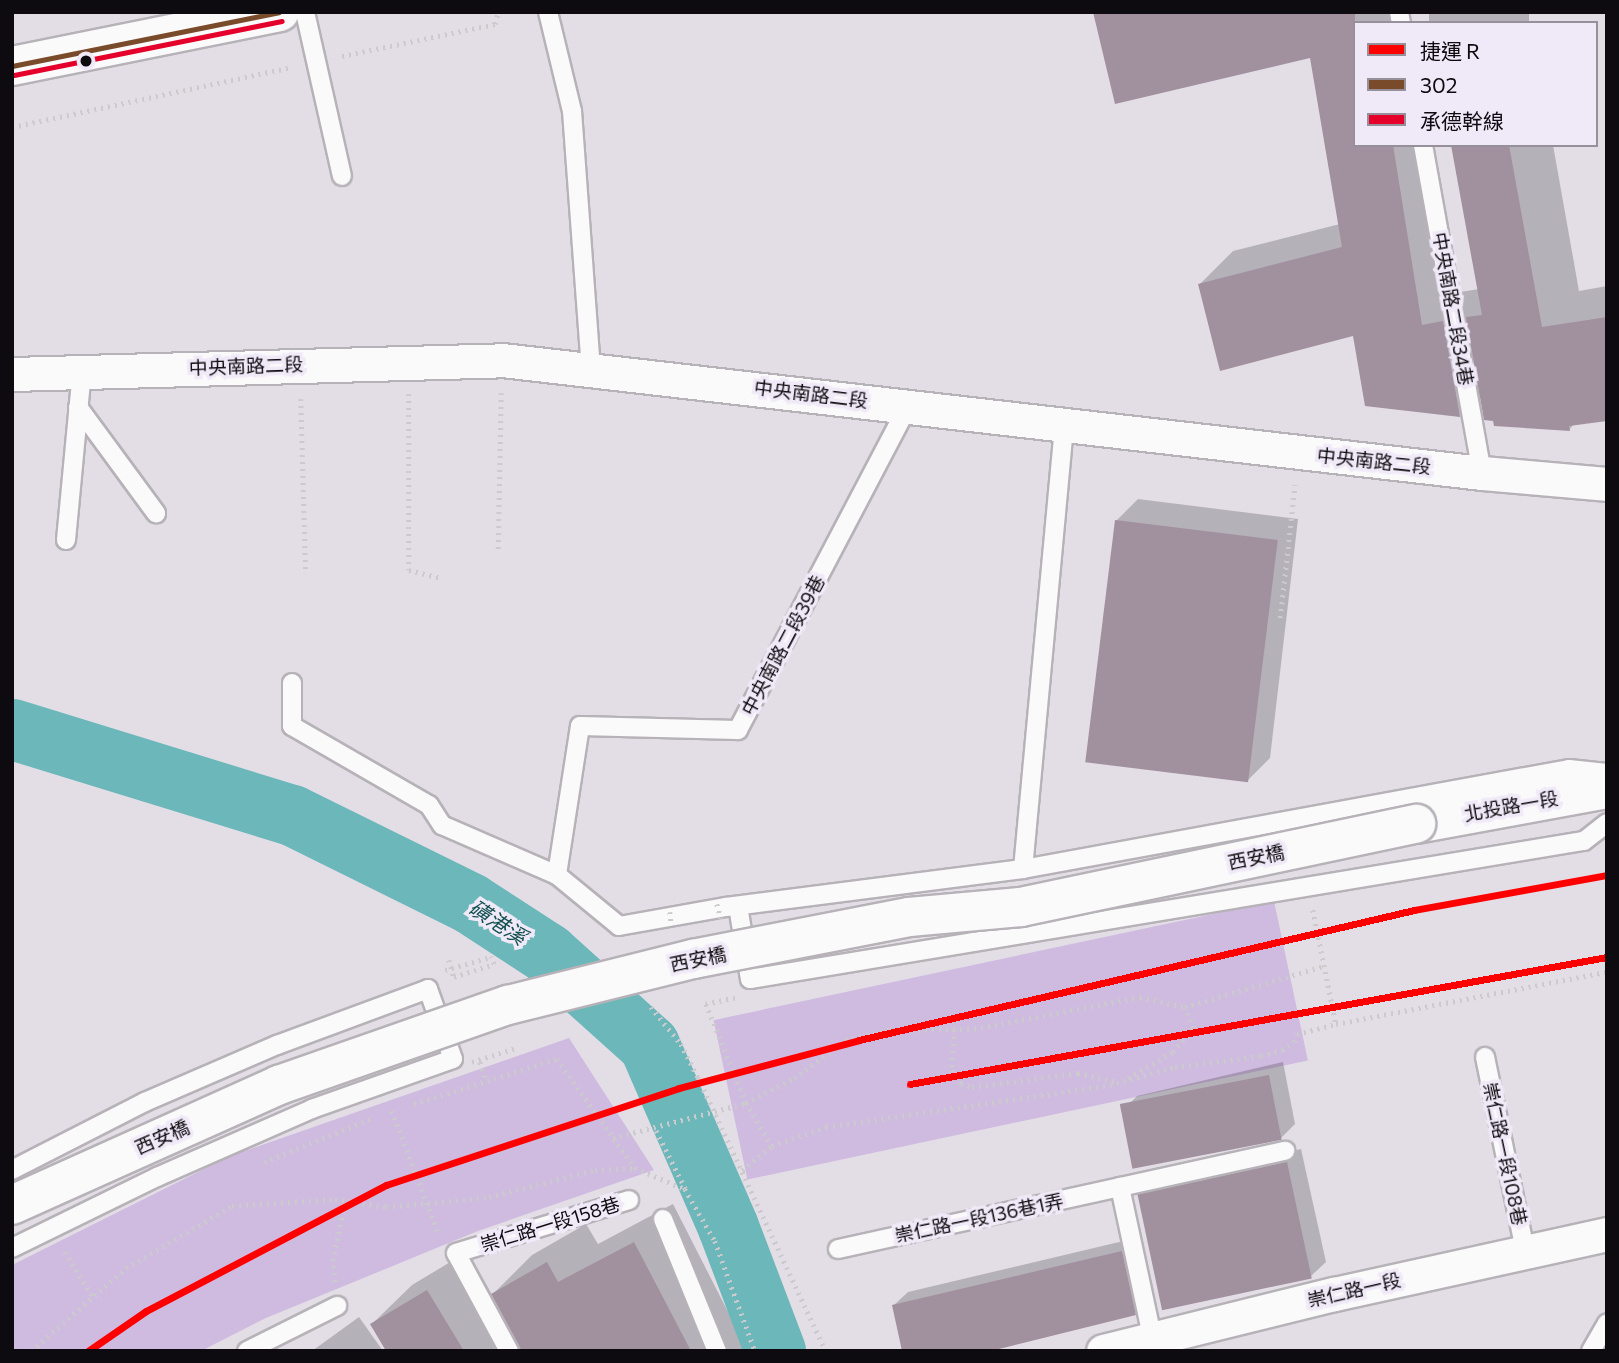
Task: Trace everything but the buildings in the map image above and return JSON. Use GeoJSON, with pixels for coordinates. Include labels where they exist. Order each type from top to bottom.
{"type":"FeatureCollection","features":[{"type":"Feature","properties":{"kind":"street"},"geometry":{"type":"LineString","coordinates":[[12,66],[279,12]]}},
{"type":"Feature","properties":{"kind":"street","name":"中央南路二段"},"geometry":{"type":"LineString","coordinates":[[12,373],[300,363],[502,360],[591,368],[1298,453],[1607,484]]}},
{"type":"Feature","properties":{"kind":"street","name":"北投路一段"},"geometry":{"type":"LineString","coordinates":[[1416,824],[1607,789]]}},
{"type":"Feature","properties":{"kind":"street","name":"西安橋"},"geometry":{"type":"LineString","coordinates":[[12,1205],[278,1085],[508,1005],[693,959],[909,917],[1021,906],[1416,824]]}},
{"type":"Feature","properties":{"kind":"street","name":"崇仁路一段"},"geometry":{"type":"LineString","coordinates":[[1103,1351],[1154,1345],[1525,1251],[1607,1234]]}},
{"type":"Feature","properties":{"kind":"lane"},"geometry":{"type":"LineString","coordinates":[[305,12],[342,176]]}},
{"type":"Feature","properties":{"kind":"lane"},"geometry":{"type":"LineString","coordinates":[[548,12],[572,111],[591,368]]}},
{"type":"Feature","properties":{"kind":"lane","name":"中央南路二段34巷"},"geometry":{"type":"LineString","coordinates":[[1423,147],[1482,473]]}},
{"type":"Feature","properties":{"kind":"lane"},"geometry":{"type":"LineString","coordinates":[[66,540],[82,372]]}},
{"type":"Feature","properties":{"kind":"lane","name":"中央南路二段39巷"},"geometry":{"type":"LineString","coordinates":[[557,875],[580,726],[738,730],[908,406]]}},
{"type":"Feature","properties":{"kind":"lane"},"geometry":{"type":"LineString","coordinates":[[78,407],[156,513]]}},
{"type":"Feature","properties":{"kind":"lane"},"geometry":{"type":"LineString","coordinates":[[1023,869],[1064,425]]}},
{"type":"Feature","properties":{"kind":"lane"},"geometry":{"type":"LineString","coordinates":[[292,683],[292,726],[429,804],[442,825],[557,875],[619,926],[1023,869],[1569,769],[1607,773]]}},
{"type":"Feature","properties":{"kind":"lane"},"geometry":{"type":"LineString","coordinates":[[726,909],[750,979],[1584,841],[1607,823]]}},
{"type":"Feature","properties":{"kind":"lane"},"geometry":{"type":"LineString","coordinates":[[12,1170],[145,1102],[277,1045],[428,989],[453,1059],[300,1114],[157,1177],[12,1248]]}},
{"type":"Feature","properties":{"kind":"lane","name":"崇仁路一段108巷"},"geometry":{"type":"LineString","coordinates":[[1485,1057],[1525,1251]]}},
{"type":"Feature","properties":{"kind":"lane","name":"崇仁路一段136巷1弄"},"geometry":{"type":"LineString","coordinates":[[838,1249],[1285,1151]]}},
{"type":"Feature","properties":{"kind":"lane"},"geometry":{"type":"LineString","coordinates":[[1120,1187],[1154,1345]]}},
{"type":"Feature","properties":{"kind":"lane","name":"崇仁路一段158巷"},"geometry":{"type":"LineString","coordinates":[[509,1351],[456,1253],[629,1200]]}},
{"type":"Feature","properties":{"kind":"lane"},"geometry":{"type":"LineString","coordinates":[[663,1219],[717,1351]]}},
{"type":"Feature","properties":{"kind":"lane"},"geometry":{"type":"LineString","coordinates":[[247,1351],[337,1306]]}},
{"type":"Feature","properties":{"kind":"lane"},"geometry":{"type":"LineString","coordinates":[[1591,1351],[1607,1323]]}},
{"type":"Feature","properties":{"kind":"path"},"geometry":{"type":"LineString","coordinates":[[12,127],[495,24],[498,12]]}},
{"type":"Feature","properties":{"kind":"path"},"geometry":{"type":"LineString","coordinates":[[498,549],[502,360]]}},
{"type":"Feature","properties":{"kind":"path"},"geometry":{"type":"LineString","coordinates":[[409,362],[409,570],[442,578]]}},
{"type":"Feature","properties":{"kind":"path"},"geometry":{"type":"LineString","coordinates":[[300,363],[306,574]]}},
{"type":"Feature","properties":{"kind":"path"},"geometry":{"type":"LineString","coordinates":[[1280,618],[1298,453]]}},
{"type":"Feature","properties":{"kind":"path"},"geometry":{"type":"LineString","coordinates":[[726,909],[729,926]]}},
{"type":"Feature","properties":{"kind":"path"},"geometry":{"type":"LineString","coordinates":[[670,912],[671,921]]}},
{"type":"Feature","properties":{"kind":"path"},"geometry":{"type":"LineString","coordinates":[[445,970],[491,957],[494,964],[454,977],[449,960]]}},
{"type":"Feature","properties":{"kind":"path"},"geometry":{"type":"LineString","coordinates":[[613,1138],[746,1103],[794,1078],[846,1040],[890,1030],[956,1030],[1140,997],[1185,1007],[1323,966],[1336,1024]]}},
{"type":"Feature","properties":{"kind":"path"},"geometry":{"type":"LineString","coordinates":[[741,1170],[772,1146],[826,1127],[1121,1082],[1175,1067],[1282,1050],[1294,1042],[1297,1034],[1336,1024],[1607,972]]}},
{"type":"Feature","properties":{"kind":"path"},"geometry":{"type":"LineString","coordinates":[[741,989],[742,997],[706,1004],[746,1103],[772,1146]]}},
{"type":"Feature","properties":{"kind":"path"},"geometry":{"type":"LineString","coordinates":[[647,1004],[681,1044],[826,1351]]}},
{"type":"Feature","properties":{"kind":"path"},"geometry":{"type":"LineString","coordinates":[[956,1030],[952,1070],[961,1084],[972,1087],[1078,1073],[1121,1082],[1173,1052],[1193,1028],[1185,1007]]}},
{"type":"Feature","properties":{"kind":"path"},"geometry":{"type":"LineString","coordinates":[[472,1062],[516,1048]]}},
{"type":"Feature","properties":{"kind":"path"},"geometry":{"type":"LineString","coordinates":[[477,1051],[486,1081]]}},
{"type":"Feature","properties":{"kind":"path"},"geometry":{"type":"LineString","coordinates":[[256,1165],[392,1111],[557,1059],[635,1168]]}},
{"type":"Feature","properties":{"kind":"path"},"geometry":{"type":"LineString","coordinates":[[392,1111],[438,1234],[456,1253]]}},
{"type":"Feature","properties":{"kind":"path"},"geometry":{"type":"LineString","coordinates":[[654,1127],[715,1241],[755,1351]]}},
{"type":"Feature","properties":{"kind":"path"},"geometry":{"type":"LineString","coordinates":[[31,1351],[126,1268],[232,1206],[294,1199],[345,1200],[386,1207],[488,1197],[596,1170],[635,1168],[685,1189]]}},
{"type":"Feature","properties":{"kind":"path"},"geometry":{"type":"LineString","coordinates":[[337,1306],[333,1261],[345,1200]]}},
{"type":"Feature","properties":{"kind":"path"},"geometry":{"type":"LineString","coordinates":[[58,1256],[77,1247]]}},
{"type":"Feature","properties":{"kind":"path"},"geometry":{"type":"LineString","coordinates":[[65,1252],[93,1297]]}},
{"type":"Feature","properties":{"kind":"shaded area"},"geometry":{"type":"Polygon","coordinates":[[[1274,901],[1308,1060],[747,1180],[714,1020],[1274,901]]]}},
{"type":"Feature","properties":{"kind":"shaded area"},"geometry":{"type":"Polygon","coordinates":[[[569,1038],[654,1170],[478,1231],[266,1318],[201,1351],[12,1351],[12,1265],[230,1156],[569,1038]]]}},
{"type":"Feature","properties":{"kind":"waterway","name":"磺港溪"},"geometry":{"type":"LineString","coordinates":[[12,729],[292,815],[470,903],[547,953],[649,1045],[728,1227],[775,1351]]}},
{"type":"Feature","properties":{"kind":"metro line","name":"R"},"geometry":{"type":"LineString","coordinates":[[88,1351],[146,1311],[386,1185],[679,1088],[859,1040],[1414,910],[1607,875]]}},
{"type":"Feature","properties":{"kind":"metro line","name":"R"},"geometry":{"type":"LineString","coordinates":[[910,1084],[1607,957]]}},
{"type":"Feature","properties":{"kind":"transit line","name":"302"},"geometry":{"type":"LineString","coordinates":[[12,66],[279,12]]}},
{"type":"Feature","properties":{"kind":"transit line","name":"承德幹線"},"geometry":{"type":"LineString","coordinates":[[14,75],[282,21]]}}]}
